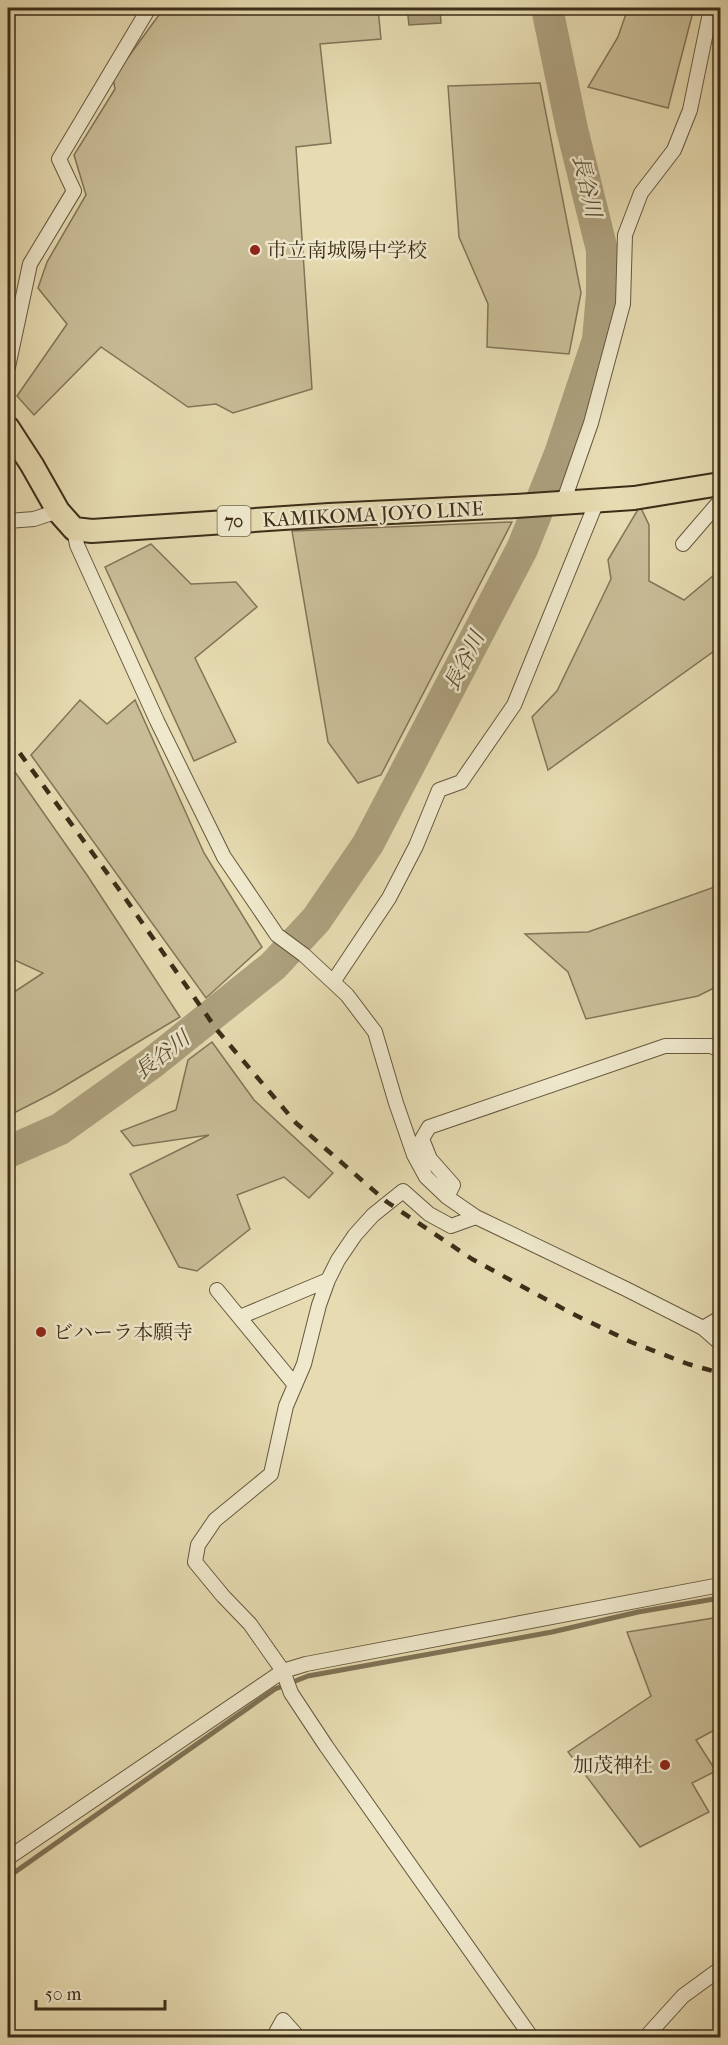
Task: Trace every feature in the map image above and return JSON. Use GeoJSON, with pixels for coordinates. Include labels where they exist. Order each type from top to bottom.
{"type":"FeatureCollection","features":[{"type":"Feature","properties":{"kind":"main road"},"geometry":{"type":"LineString","coordinates":[[8,428],[58,511],[74,529]]}},
{"type":"Feature","properties":{"kind":"main road","name":"KAMIKOMA JOYO LINE"},"geometry":{"type":"LineString","coordinates":[[74,529],[92,531],[329,514],[597,501],[634,498],[720,484]]}},
{"type":"Feature","properties":{"kind":"street"},"geometry":{"type":"LineString","coordinates":[[8,367],[30,264],[74,191],[58,159],[148,8]]}},
{"type":"Feature","properties":{"kind":"street"},"geometry":{"type":"LineString","coordinates":[[557,503],[591,423],[623,304],[625,236],[641,193],[674,150],[690,110],[711,8]]}},
{"type":"Feature","properties":{"kind":"street"},"geometry":{"type":"LineString","coordinates":[[333,982],[389,898],[416,846],[439,790],[462,782],[514,705],[597,501]]}},
{"type":"Feature","properties":{"kind":"street"},"geometry":{"type":"LineString","coordinates":[[683,544],[720,501]]}},
{"type":"Feature","properties":{"kind":"street"},"geometry":{"type":"LineString","coordinates":[[8,521],[34,519],[58,511]]}},
{"type":"Feature","properties":{"kind":"street"},"geometry":{"type":"LineString","coordinates":[[74,529],[77,545],[157,721],[219,846],[277,935],[304,955],[347,995],[375,1032],[414,1155],[426,1177],[447,1197],[476,1217],[703,1328],[720,1343]]}},
{"type":"Feature","properties":{"kind":"street"},"geometry":{"type":"LineString","coordinates":[[447,1197],[453,1185],[430,1159],[422,1139],[429,1127],[665,1046],[711,1046],[720,1050]]}},
{"type":"Feature","properties":{"kind":"street"},"geometry":{"type":"LineString","coordinates":[[476,1217],[451,1226],[429,1214],[403,1191],[373,1215],[355,1235],[338,1260],[319,1305],[304,1364],[286,1406],[271,1474],[215,1520],[198,1545],[195,1562],[250,1624],[283,1671],[291,1693],[326,1746],[532,2037]]}},
{"type":"Feature","properties":{"kind":"street"},"geometry":{"type":"LineString","coordinates":[[240,1317],[328,1280]]}},
{"type":"Feature","properties":{"kind":"street"},"geometry":{"type":"LineString","coordinates":[[217,1290],[295,1384]]}},
{"type":"Feature","properties":{"kind":"street"},"geometry":{"type":"LineString","coordinates":[[703,1328],[720,1318]]}},
{"type":"Feature","properties":{"kind":"street"},"geometry":{"type":"LineString","coordinates":[[8,1858],[283,1671],[306,1664],[720,1585]]}},
{"type":"Feature","properties":{"kind":"street"},"geometry":{"type":"LineString","coordinates":[[645,2037],[683,1996],[720,1969]]}},
{"type":"Feature","properties":{"kind":"street"},"geometry":{"type":"LineString","coordinates":[[273,2037],[283,2020],[299,2037]]}},
{"type":"Feature","properties":{"kind":"shaded area"},"geometry":{"type":"Polygon","coordinates":[[[164,8],[378,8],[381,39],[320,44],[331,143],[296,147],[312,389],[233,413],[216,404],[188,407],[101,347],[34,415],[17,396],[67,324],[38,288],[47,262],[86,195],[74,155],[115,89],[113,78],[164,8]]]}},
{"type":"Feature","properties":{"kind":"shaded area"},"geometry":{"type":"Polygon","coordinates":[[[407,8],[440,8],[441,23],[409,25],[407,8]]]}},
{"type":"Feature","properties":{"kind":"shaded area"},"geometry":{"type":"Polygon","coordinates":[[[628,8],[694,8],[668,108],[588,87],[618,37],[628,8]]]}},
{"type":"Feature","properties":{"kind":"shaded area"},"geometry":{"type":"Polygon","coordinates":[[[540,83],[581,293],[569,354],[487,347],[488,304],[459,237],[448,86],[540,83]]]}},
{"type":"Feature","properties":{"kind":"shaded area"},"geometry":{"type":"Polygon","coordinates":[[[640,506],[649,525],[649,581],[684,600],[720,570],[720,641],[717,649],[548,770],[532,717],[557,691],[611,579],[608,560],[640,506]]]}},
{"type":"Feature","properties":{"kind":"shaded area"},"geometry":{"type":"Polygon","coordinates":[[[512,522],[381,775],[358,783],[328,742],[292,531],[512,522]]]}},
{"type":"Feature","properties":{"kind":"shaded area"},"geometry":{"type":"Polygon","coordinates":[[[151,544],[191,584],[236,582],[257,607],[195,658],[236,742],[194,761],[105,567],[151,544]]]}},
{"type":"Feature","properties":{"kind":"shaded area"},"geometry":{"type":"Polygon","coordinates":[[[80,700],[107,724],[135,700],[204,853],[262,947],[206,998],[31,755],[80,700]]]}},
{"type":"Feature","properties":{"kind":"shaded area"},"geometry":{"type":"Polygon","coordinates":[[[8,762],[87,875],[180,1017],[53,1093],[8,1116],[8,996],[43,973],[8,957],[8,762]]]}},
{"type":"Feature","properties":{"kind":"shaded area"},"geometry":{"type":"Polygon","coordinates":[[[720,885],[720,985],[698,996],[586,1019],[568,972],[525,934],[588,932],[720,885]]]}},
{"type":"Feature","properties":{"kind":"shaded area"},"geometry":{"type":"Polygon","coordinates":[[[212,1042],[254,1100],[333,1173],[309,1198],[284,1177],[237,1195],[250,1229],[197,1271],[179,1267],[130,1174],[209,1135],[133,1146],[121,1131],[176,1110],[188,1060],[212,1042]]]}},
{"type":"Feature","properties":{"kind":"shaded area"},"geometry":{"type":"Polygon","coordinates":[[[720,1617],[720,1727],[696,1740],[716,1771],[692,1783],[709,1812],[640,1847],[568,1752],[651,1696],[627,1632],[720,1617]]]}},
{"type":"Feature","properties":{"kind":"waterway","name":"長谷川"},"geometry":{"type":"LineString","coordinates":[[8,1152],[60,1129],[152,1063],[273,966],[316,920],[368,844],[522,549],[560,454],[598,340],[602,294],[602,250],[572,129],[547,8]]}},
{"type":"Feature","properties":{"kind":"waterway"},"geometry":{"type":"LineString","coordinates":[[8,1877],[275,1689],[308,1676],[552,1632],[638,1612],[720,1598]]}},
{"type":"Feature","properties":{"kind":"railway"},"geometry":{"type":"LineString","coordinates":[[8,737],[118,888],[217,1030],[296,1123],[387,1202],[472,1259],[571,1313],[631,1342],[688,1364],[720,1373]]}},
{"type":"Feature","properties":{"kind":"place","name":"市立南城陽中学校"},"geometry":{"type":"Point","coordinates":[255,250]}},
{"type":"Feature","properties":{"kind":"place","name":"ビハーラ本願寺"},"geometry":{"type":"Point","coordinates":[41,1332]}},
{"type":"Feature","properties":{"kind":"place","name":"加茂神社"},"geometry":{"type":"Point","coordinates":[665,1765]}}]}
